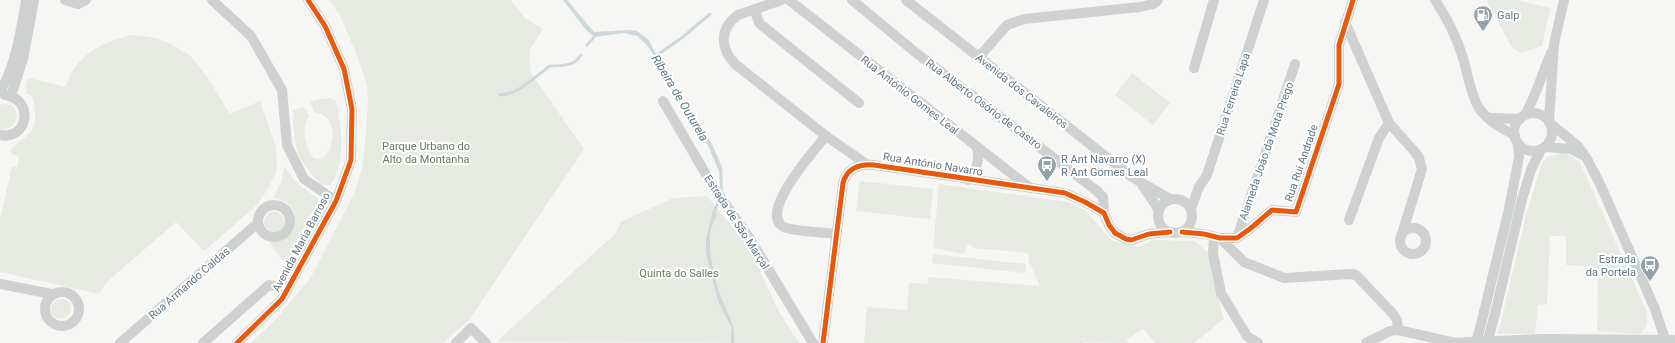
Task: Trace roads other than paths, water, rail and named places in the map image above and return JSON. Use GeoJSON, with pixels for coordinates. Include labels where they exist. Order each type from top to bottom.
{"type":"FeatureCollection","features":[{"type":"Feature","properties":{"kind":"street"},"geometry":{"type":"LineString","coordinates":[[0,92],[9,76],[21,29],[26,0]]}},
{"type":"Feature","properties":{"kind":"street"},"geometry":{"type":"LineString","coordinates":[[11,96],[23,59],[34,0]]}},
{"type":"Feature","properties":{"kind":"street"},"geometry":{"type":"LineString","coordinates":[[66,0],[78,4],[86,0]]}},
{"type":"Feature","properties":{"kind":"street"},"geometry":{"type":"LineString","coordinates":[[212,0],[251,36],[282,90],[286,145],[304,179],[336,201]]}},
{"type":"Feature","properties":{"kind":"street","name":"Avenida Maria Barroso"},"geometry":{"type":"LineString","coordinates":[[237,343],[282,299],[336,201],[352,160],[352,109],[344,69],[325,26],[308,0]]}},
{"type":"Feature","properties":{"kind":"street"},"geometry":{"type":"LineString","coordinates":[[782,0],[738,15],[729,24],[723,38],[726,52],[735,64],[826,136],[868,165]]}},
{"type":"Feature","properties":{"kind":"street","name":"Rua António Gomes Leal"},"geometry":{"type":"LineString","coordinates":[[789,0],[1031,189]]}},
{"type":"Feature","properties":{"kind":"street","name":"Rua Alberto Osório de Castro"},"geometry":{"type":"LineString","coordinates":[[852,0],[915,52],[1097,191],[1103,197],[1104,213]]}},
{"type":"Feature","properties":{"kind":"street","name":"Avenida dos Cavaleiros"},"geometry":{"type":"LineString","coordinates":[[906,0],[1140,182],[1173,199]]}},
{"type":"Feature","properties":{"kind":"street"},"geometry":{"type":"LineString","coordinates":[[979,57],[1007,25],[1024,19],[1121,4],[1153,4],[1158,0]]}},
{"type":"Feature","properties":{"kind":"street"},"geometry":{"type":"LineString","coordinates":[[1194,68],[1214,0]]}},
{"type":"Feature","properties":{"kind":"street","name":"Rua Ferreira Lapa"},"geometry":{"type":"LineString","coordinates":[[1192,214],[1199,187],[1207,175],[1264,0]]}},
{"type":"Feature","properties":{"kind":"street","name":"Rua Rui Andrade"},"geometry":{"type":"LineString","coordinates":[[1237,238],[1272,210],[1296,212],[1339,84],[1339,45],[1353,0]]}},
{"type":"Feature","properties":{"kind":"street"},"geometry":{"type":"LineString","coordinates":[[1435,0],[1450,26],[1462,56],[1476,103],[1479,108],[1529,150],[1543,148],[1571,149],[1587,159]]}},
{"type":"Feature","properties":{"kind":"street"},"geometry":{"type":"LineString","coordinates":[[1476,343],[1509,209],[1519,157],[1516,139],[1516,126],[1537,93],[1541,77],[1554,44],[1564,0]]}},
{"type":"Feature","properties":{"kind":"street"},"geometry":{"type":"LineString","coordinates":[[754,10],[760,24],[859,103]]}},
{"type":"Feature","properties":{"kind":"street"},"geometry":{"type":"LineString","coordinates":[[1345,22],[1389,123],[1420,158],[1422,168],[1402,234]]}},
{"type":"Feature","properties":{"kind":"street"},"geometry":{"type":"LineString","coordinates":[[1487,343],[1522,199],[1531,170],[1543,148],[1552,136],[1549,122],[1554,44]]}},
{"type":"Feature","properties":{"kind":"street","name":"Alameda João da Mota Prego"},"geometry":{"type":"LineString","coordinates":[[1237,238],[1295,64]]}},
{"type":"Feature","properties":{"kind":"street"},"geometry":{"type":"LineString","coordinates":[[0,95],[11,96],[22,104],[25,118],[19,130],[13,134],[1,138]]}},
{"type":"Feature","properties":{"kind":"street","name":"Estrada de São Marçal"},"geometry":{"type":"LineString","coordinates":[[663,101],[714,188],[750,239],[813,343]]}},
{"type":"Feature","properties":{"kind":"street"},"geometry":{"type":"LineString","coordinates":[[1366,343],[1398,330],[1449,342],[1670,339],[1655,309],[1600,184],[1587,159],[1578,146],[1540,115],[1535,113],[1522,117],[1490,118]]}},
{"type":"Feature","properties":{"kind":"street"},"geometry":{"type":"LineString","coordinates":[[1349,220],[1379,138],[1389,123]]}},
{"type":"Feature","properties":{"kind":"street"},"geometry":{"type":"LineString","coordinates":[[826,136],[783,192],[777,214],[778,220],[784,226],[837,234]]}},
{"type":"Feature","properties":{"kind":"street"},"geometry":{"type":"LineString","coordinates":[[968,180],[979,159],[977,147]]}},
{"type":"Feature","properties":{"kind":"street","name":"Rua António Navarro"},"geometry":{"type":"LineString","coordinates":[[824,343],[844,178],[853,168],[868,165],[1065,193],[1104,213]]}},
{"type":"Feature","properties":{"kind":"street","name":"Avenida dos Cavaleiros"},"geometry":{"type":"LineString","coordinates":[[1140,182],[1159,210]]}},
{"type":"Feature","properties":{"kind":"street"},"geometry":{"type":"LineString","coordinates":[[1148,234],[1158,221],[1161,205],[1199,187]]}},
{"type":"Feature","properties":{"kind":"street"},"geometry":{"type":"LineString","coordinates":[[1173,199],[1185,201],[1204,234]]}},
{"type":"Feature","properties":{"kind":"street"},"geometry":{"type":"LineString","coordinates":[[1104,213],[1109,225],[1120,237],[1131,240],[1148,234],[1170,232],[1204,234],[1217,238],[1237,238]]}},
{"type":"Feature","properties":{"kind":"street"},"geometry":{"type":"LineString","coordinates":[[1182,232],[1187,229],[1192,214]]}},
{"type":"Feature","properties":{"kind":"street"},"geometry":{"type":"LineString","coordinates":[[1158,221],[1161,226],[1170,232]]}},
{"type":"Feature","properties":{"kind":"street","name":"Rua Armando Caldas"},"geometry":{"type":"LineString","coordinates":[[120,343],[258,223]]}},
{"type":"Feature","properties":{"kind":"street"},"geometry":{"type":"LineString","coordinates":[[1217,238],[1244,262],[1284,278],[1351,274],[1356,275],[1394,315],[1397,320],[1398,330]]}},
{"type":"Feature","properties":{"kind":"street"},"geometry":{"type":"LineString","coordinates":[[1217,238],[1214,254],[1221,293],[1240,327],[1247,336],[1258,343]]}},
{"type":"Feature","properties":{"kind":"street"},"geometry":{"type":"LineString","coordinates":[[0,284],[52,294]]}},
{"type":"Feature","properties":{"kind":"street"},"geometry":{"type":"LineString","coordinates":[[203,343],[269,285],[288,288]]}},
{"type":"Feature","properties":{"kind":"street"},"geometry":{"type":"LineString","coordinates":[[456,343],[471,328],[486,343]]}},
{"type":"Feature","properties":{"kind":"water"},"geometry":{"type":"Polygon","coordinates":[[[563,0],[567,0],[594,32],[637,31],[648,39],[678,95],[711,142],[722,167],[723,190],[720,187],[719,171],[706,141],[695,124],[686,115],[668,84],[659,62],[646,44],[637,36],[624,33],[595,37],[587,31],[563,0]]]}},
{"type":"Feature","properties":{"kind":"water"},"geometry":{"type":"Polygon","coordinates":[[[713,210],[717,214],[710,236],[712,266],[717,287],[733,327],[734,343],[731,343],[731,326],[718,301],[706,253],[706,239],[713,210]]]}},
{"type":"Feature","properties":{"kind":"waterway"},"geometry":{"type":"LineString","coordinates":[[656,56],[683,37],[710,14]]}},
{"type":"Feature","properties":{"kind":"waterway"},"geometry":{"type":"LineString","coordinates":[[587,45],[594,37]]}},
{"type":"Feature","properties":{"kind":"waterway"},"geometry":{"type":"LineString","coordinates":[[500,95],[514,92],[550,66],[571,63],[578,59],[581,55]]}},
{"type":"Feature","properties":{"kind":"waterway","name":"Ribeira de Outurela"},"geometry":{"type":"LineString","coordinates":[[713,215],[719,200]]}},
{"type":"Feature","properties":{"kind":"place","name":"Galp"},"geometry":{"type":"Point","coordinates":[1483,32]}},
{"type":"Feature","properties":{"kind":"place","name":"R Ant Navarro (X) R Ant Gomes Leal"},"geometry":{"type":"Point","coordinates":[1047,182]}},
{"type":"Feature","properties":{"kind":"place","name":"Estrada da Portela"},"geometry":{"type":"Point","coordinates":[1650,282]}},
{"type":"Feature","properties":{"kind":"park label","name":"Parque Urbano do Alto da Montanha"},"geometry":{"type":"Point","coordinates":[426,152]}},
{"type":"Feature","properties":{"kind":"park label","name":"Quinta do Salles"},"geometry":{"type":"Point","coordinates":[679,273]}}]}
